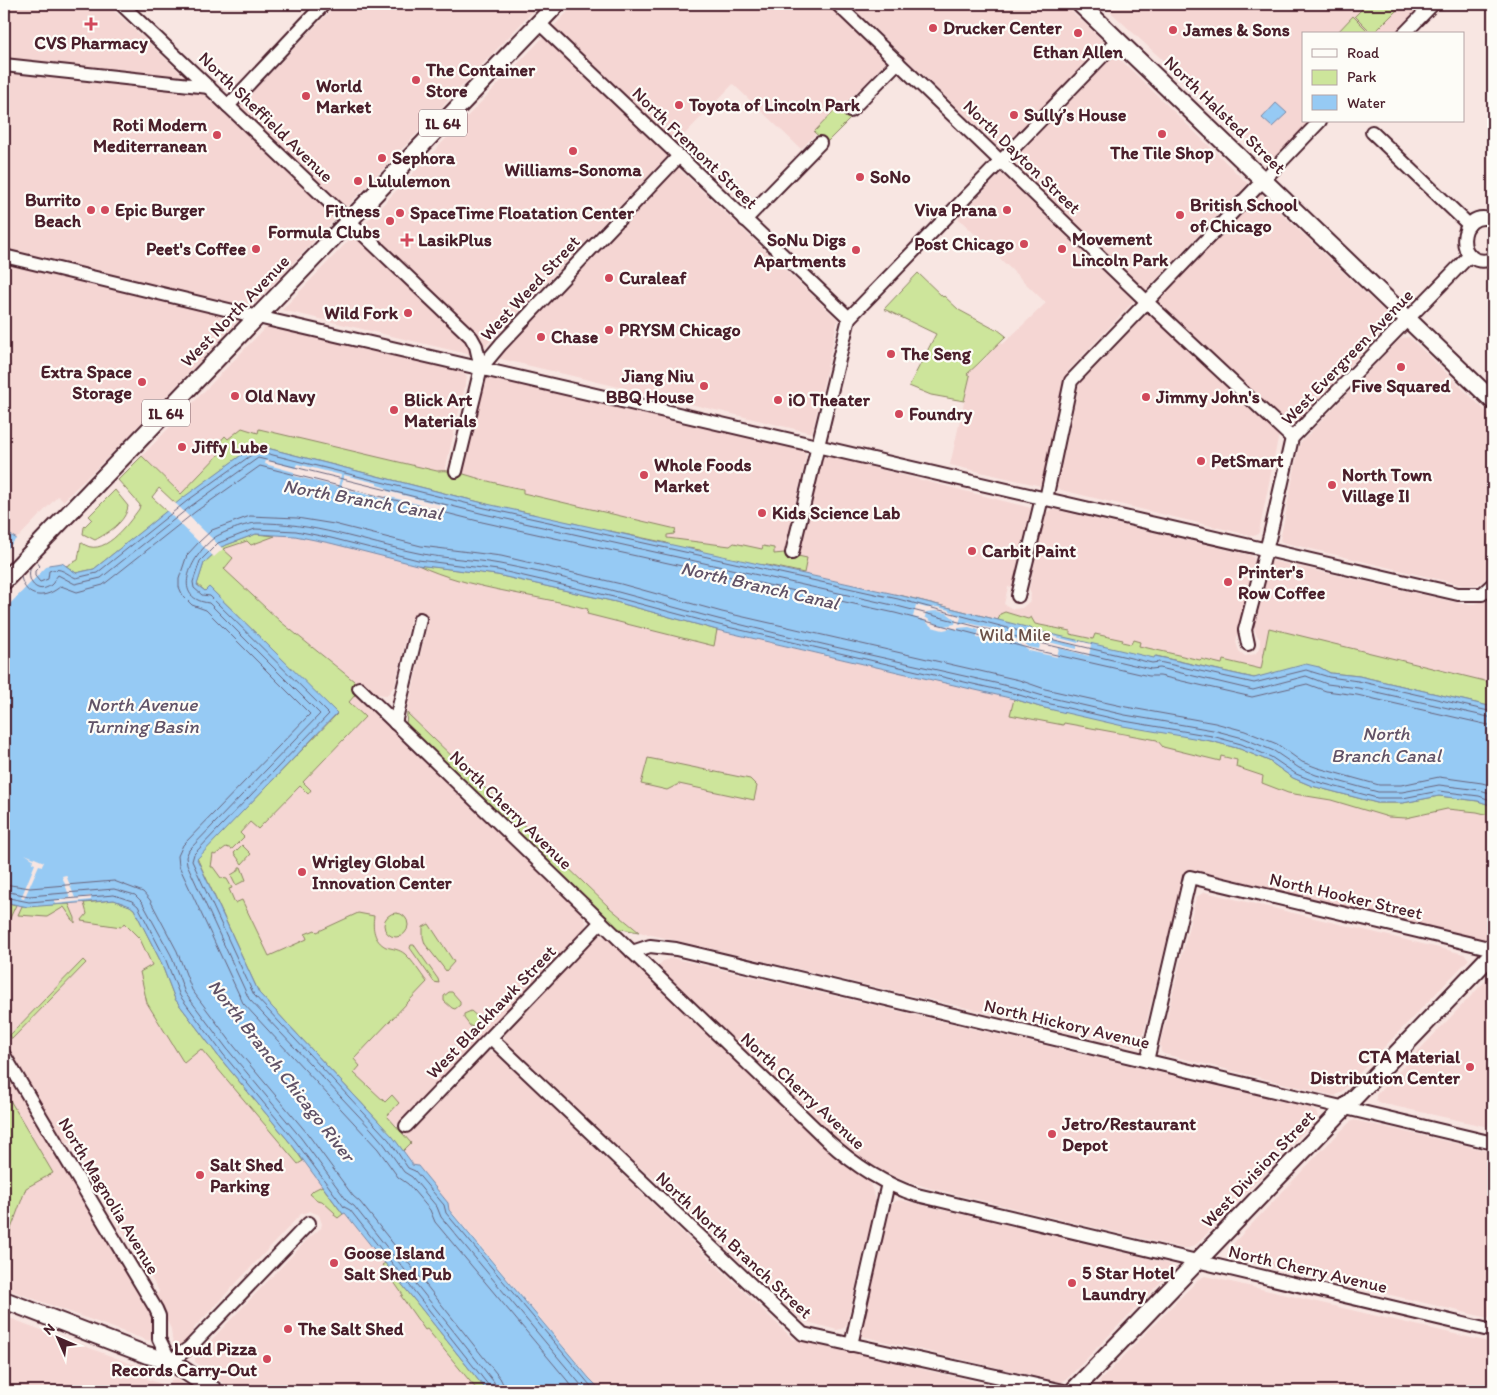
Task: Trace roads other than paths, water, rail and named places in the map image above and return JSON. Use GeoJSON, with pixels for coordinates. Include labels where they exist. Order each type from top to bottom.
{"type":"FeatureCollection","features":[{"type":"Feature","properties":{"kind":"main road","name":"West North Avenue"},"geometry":{"type":"LineString","coordinates":[[4,581],[558,4]]}},
{"type":"Feature","properties":{"kind":"main road","name":"North Halsted Street"},"geometry":{"type":"LineString","coordinates":[[1080,4],[1493,401]]}},
{"type":"Feature","properties":{"kind":"main road","name":"West Division Street"},"geometry":{"type":"LineString","coordinates":[[1072,1391],[1493,953]]}},
{"type":"Feature","properties":{"kind":"main road"},"geometry":{"type":"LineString","coordinates":[[4,1300],[147,1355],[170,1361],[215,1391]]}},
{"type":"Feature","properties":{"kind":"street","name":"North Sheffield Avenue"},"geometry":{"type":"LineString","coordinates":[[121,4],[471,338],[476,346],[481,368]]}},
{"type":"Feature","properties":{"kind":"street"},"geometry":{"type":"LineString","coordinates":[[228,106],[324,4]]}},
{"type":"Feature","properties":{"kind":"street","name":"North Dayton Street"},"geometry":{"type":"LineString","coordinates":[[837,4],[1147,302],[1292,438]]}},
{"type":"Feature","properties":{"kind":"street"},"geometry":{"type":"LineString","coordinates":[[1406,32],[1433,4]]}},
{"type":"Feature","properties":{"kind":"street","name":"North Fremont Street"},"geometry":{"type":"LineString","coordinates":[[539,23],[849,318]]}},
{"type":"Feature","properties":{"kind":"street"},"geometry":{"type":"LineString","coordinates":[[792,553],[849,318],[1118,40]]}},
{"type":"Feature","properties":{"kind":"street"},"geometry":{"type":"LineString","coordinates":[[850,112],[898,62]]}},
{"type":"Feature","properties":{"kind":"street"},"geometry":{"type":"LineString","coordinates":[[4,65],[209,87]]}},
{"type":"Feature","properties":{"kind":"street"},"geometry":{"type":"LineString","coordinates":[[1018,596],[1044,498],[1071,381],[1319,122]]}},
{"type":"Feature","properties":{"kind":"street"},"geometry":{"type":"LineString","coordinates":[[1372,132],[1469,224]]}},
{"type":"Feature","properties":{"kind":"street"},"geometry":{"type":"LineString","coordinates":[[745,220],[820,143]]}},
{"type":"Feature","properties":{"kind":"street","name":"West Weed Street"},"geometry":{"type":"LineString","coordinates":[[456,471],[481,368],[501,344],[679,156]]}},
{"type":"Feature","properties":{"kind":"street"},"geometry":{"type":"LineString","coordinates":[[1493,220],[1482,218],[1475,220],[1469,224],[1463,236],[1466,250],[1470,255],[1482,261],[1493,260]]}},
{"type":"Feature","properties":{"kind":"street","name":"West Evergreen Avenue"},"geometry":{"type":"LineString","coordinates":[[1248,644],[1245,630],[1292,438],[1470,255]]}},
{"type":"Feature","properties":{"kind":"street"},"geometry":{"type":"LineString","coordinates":[[4,256],[259,317],[1458,594],[1482,594],[1493,584]]}},
{"type":"Feature","properties":{"kind":"street"},"geometry":{"type":"LineString","coordinates":[[396,723],[420,619]]}},
{"type":"Feature","properties":{"kind":"street","name":"North Cherry Avenue"},"geometry":{"type":"LineString","coordinates":[[358,688],[841,1153],[888,1183],[917,1195],[1493,1331]]}},
{"type":"Feature","properties":{"kind":"street","name":"North Hooker Street"},"geometry":{"type":"LineString","coordinates":[[1147,1061],[1190,877],[1493,949]]}},
{"type":"Feature","properties":{"kind":"street","name":"West Blackhawk Street"},"geometry":{"type":"LineString","coordinates":[[406,1126],[601,922]]}},
{"type":"Feature","properties":{"kind":"street","name":"North Hickory Avenue"},"geometry":{"type":"LineString","coordinates":[[632,952],[650,946],[676,949],[1493,1143]]}},
{"type":"Feature","properties":{"kind":"street","name":"North North Branch Street"},"geometry":{"type":"LineString","coordinates":[[491,1038],[803,1334],[1064,1391]]}},
{"type":"Feature","properties":{"kind":"street","name":"North Magnolia Avenue"},"geometry":{"type":"LineString","coordinates":[[4,1055],[156,1309],[159,1316],[159,1338],[170,1361]]}},
{"type":"Feature","properties":{"kind":"street"},"geometry":{"type":"LineString","coordinates":[[851,1345],[888,1183]]}},
{"type":"Feature","properties":{"kind":"street"},"geometry":{"type":"LineString","coordinates":[[170,1361],[189,1348],[309,1223]]}},
{"type":"Feature","properties":{"kind":"water"},"geometry":{"type":"Polygon","coordinates":[[[1276,103],[1287,113],[1272,127],[1262,118],[1276,103]]]}},
{"type":"Feature","properties":{"kind":"water"},"geometry":{"type":"Polygon","coordinates":[[[255,445],[487,504],[899,595],[1042,632],[1154,658],[1155,656],[1254,678],[1306,664],[1319,667],[1330,673],[1359,676],[1493,707],[1493,806],[1478,801],[1439,796],[1403,803],[1377,803],[1312,786],[1293,778],[1269,761],[1240,749],[1211,741],[1123,726],[1040,707],[1014,699],[717,630],[616,602],[497,575],[417,565],[295,536],[256,534],[221,547],[204,563],[197,585],[205,591],[209,587],[337,713],[197,859],[259,993],[393,1137],[412,1165],[418,1166],[448,1203],[449,1210],[589,1378],[602,1391],[487,1391],[345,1213],[343,1214],[292,1145],[219,1057],[175,999],[160,960],[134,909],[114,900],[28,907],[4,902],[4,531],[17,539],[48,565],[62,563],[76,573],[94,569],[184,497],[255,445]]]}},
{"type":"Feature","properties":{"kind":"place","name":"CVS Pharmacy"},"geometry":{"type":"Point","coordinates":[91,24]}},
{"type":"Feature","properties":{"kind":"place","name":"Drucker Center"},"geometry":{"type":"Point","coordinates":[933,28]}},
{"type":"Feature","properties":{"kind":"place","name":"James & Sons"},"geometry":{"type":"Point","coordinates":[1173,30]}},
{"type":"Feature","properties":{"kind":"place","name":"Ethan Allen"},"geometry":{"type":"Point","coordinates":[1078,33]}},
{"type":"Feature","properties":{"kind":"place","name":"The Container Store"},"geometry":{"type":"Point","coordinates":[416,80]}},
{"type":"Feature","properties":{"kind":"place","name":"World Market"},"geometry":{"type":"Point","coordinates":[306,96]}},
{"type":"Feature","properties":{"kind":"place","name":"Toyota of Lincoln Park"},"geometry":{"type":"Point","coordinates":[679,105]}},
{"type":"Feature","properties":{"kind":"place","name":"Sully’s House"},"geometry":{"type":"Point","coordinates":[1014,115]}},
{"type":"Feature","properties":{"kind":"place","name":"The Tile Shop"},"geometry":{"type":"Point","coordinates":[1162,134]}},
{"type":"Feature","properties":{"kind":"place","name":"Roti Modern Mediterranean"},"geometry":{"type":"Point","coordinates":[217,135]}},
{"type":"Feature","properties":{"kind":"place","name":"Williams-Sonoma"},"geometry":{"type":"Point","coordinates":[573,151]}},
{"type":"Feature","properties":{"kind":"place","name":"Sephora"},"geometry":{"type":"Point","coordinates":[382,158]}},
{"type":"Feature","properties":{"kind":"place","name":"SoNo"},"geometry":{"type":"Point","coordinates":[860,177]}},
{"type":"Feature","properties":{"kind":"place","name":"Lululemon"},"geometry":{"type":"Point","coordinates":[358,181]}},
{"type":"Feature","properties":{"kind":"place","name":"Burrito Beach"},"geometry":{"type":"Point","coordinates":[91,210]}},
{"type":"Feature","properties":{"kind":"place","name":"Epic Burger"},"geometry":{"type":"Point","coordinates":[105,210]}},
{"type":"Feature","properties":{"kind":"place","name":"Viva Prana"},"geometry":{"type":"Point","coordinates":[1007,210]}},
{"type":"Feature","properties":{"kind":"place","name":"SpaceTime Floatation Center"},"geometry":{"type":"Point","coordinates":[400,213]}},
{"type":"Feature","properties":{"kind":"place","name":"British School of Chicago"},"geometry":{"type":"Point","coordinates":[1180,215]}},
{"type":"Feature","properties":{"kind":"place","name":"Fitness Formula Clubs"},"geometry":{"type":"Point","coordinates":[390,221]}},
{"type":"Feature","properties":{"kind":"place","name":"LasikPlus"},"geometry":{"type":"Point","coordinates":[407,240]}},
{"type":"Feature","properties":{"kind":"place","name":"Post Chicago"},"geometry":{"type":"Point","coordinates":[1024,244]}},
{"type":"Feature","properties":{"kind":"place","name":"Peet's Coffee"},"geometry":{"type":"Point","coordinates":[256,249]}},
{"type":"Feature","properties":{"kind":"place","name":"Movement Lincoln Park"},"geometry":{"type":"Point","coordinates":[1062,249]}},
{"type":"Feature","properties":{"kind":"place","name":"SoNu Digs Apartments"},"geometry":{"type":"Point","coordinates":[856,250]}},
{"type":"Feature","properties":{"kind":"place","name":"Curaleaf"},"geometry":{"type":"Point","coordinates":[609,278]}},
{"type":"Feature","properties":{"kind":"place","name":"Wild Fork"},"geometry":{"type":"Point","coordinates":[408,313]}},
{"type":"Feature","properties":{"kind":"place","name":"PRYSM Chicago"},"geometry":{"type":"Point","coordinates":[609,330]}},
{"type":"Feature","properties":{"kind":"place","name":"Chase"},"geometry":{"type":"Point","coordinates":[541,337]}},
{"type":"Feature","properties":{"kind":"place","name":"The Seng"},"geometry":{"type":"Point","coordinates":[891,354]}},
{"type":"Feature","properties":{"kind":"place","name":"Five Squared"},"geometry":{"type":"Point","coordinates":[1401,367]}},
{"type":"Feature","properties":{"kind":"place","name":"Extra Space Storage"},"geometry":{"type":"Point","coordinates":[142,382]}},
{"type":"Feature","properties":{"kind":"place","name":"Jiang Niu BBQ House"},"geometry":{"type":"Point","coordinates":[704,386]}},
{"type":"Feature","properties":{"kind":"place","name":"Old Navy"},"geometry":{"type":"Point","coordinates":[235,396]}},
{"type":"Feature","properties":{"kind":"place","name":"Jimmy John's"},"geometry":{"type":"Point","coordinates":[1146,397]}},
{"type":"Feature","properties":{"kind":"place","name":"iO Theater"},"geometry":{"type":"Point","coordinates":[778,400]}},
{"type":"Feature","properties":{"kind":"place","name":"Blick Art Materials"},"geometry":{"type":"Point","coordinates":[394,410]}},
{"type":"Feature","properties":{"kind":"place","name":"Foundry"},"geometry":{"type":"Point","coordinates":[899,414]}},
{"type":"Feature","properties":{"kind":"place","name":"Jiffy Lube"},"geometry":{"type":"Point","coordinates":[182,447]}},
{"type":"Feature","properties":{"kind":"place","name":"PetSmart"},"geometry":{"type":"Point","coordinates":[1201,461]}},
{"type":"Feature","properties":{"kind":"place","name":"Whole Foods Market"},"geometry":{"type":"Point","coordinates":[644,475]}},
{"type":"Feature","properties":{"kind":"place","name":"North Town Village II"},"geometry":{"type":"Point","coordinates":[1332,485]}},
{"type":"Feature","properties":{"kind":"place","name":"Kids Science Lab"},"geometry":{"type":"Point","coordinates":[762,513]}},
{"type":"Feature","properties":{"kind":"place","name":"Carbit Paint"},"geometry":{"type":"Point","coordinates":[972,551]}},
{"type":"Feature","properties":{"kind":"place","name":"Printer's Row Coffee"},"geometry":{"type":"Point","coordinates":[1228,582]}},
{"type":"Feature","properties":{"kind":"place","name":"Wrigley Global Innovation Center"},"geometry":{"type":"Point","coordinates":[302,872]}},
{"type":"Feature","properties":{"kind":"place","name":"CTA Material Distribution Center"},"geometry":{"type":"Point","coordinates":[1470,1067]}},
{"type":"Feature","properties":{"kind":"place","name":"Jetro/Restaurant Depot"},"geometry":{"type":"Point","coordinates":[1052,1134]}},
{"type":"Feature","properties":{"kind":"place","name":"Salt Shed Parking"},"geometry":{"type":"Point","coordinates":[200,1175]}},
{"type":"Feature","properties":{"kind":"place","name":"Goose Island Salt Shed Pub"},"geometry":{"type":"Point","coordinates":[334,1263]}},
{"type":"Feature","properties":{"kind":"place","name":"5 Star Hotel Laundry"},"geometry":{"type":"Point","coordinates":[1072,1283]}},
{"type":"Feature","properties":{"kind":"place","name":"The Salt Shed"},"geometry":{"type":"Point","coordinates":[288,1329]}},
{"type":"Feature","properties":{"kind":"place","name":"Loud Pizza Records Carry-Out"},"geometry":{"type":"Point","coordinates":[267,1359]}},
{"type":"Feature","properties":{"kind":"water label","name":"North Branch Canal"},"geometry":{"type":"Point","coordinates":[363,499]}},
{"type":"Feature","properties":{"kind":"water label","name":"North Branch Canal"},"geometry":{"type":"Point","coordinates":[760,585]}},
{"type":"Feature","properties":{"kind":"water label","name":"North Avenue Turning Basin"},"geometry":{"type":"Point","coordinates":[142,715]}},
{"type":"Feature","properties":{"kind":"water label","name":"North Branch Canal"},"geometry":{"type":"Point","coordinates":[1386,744]}},
{"type":"Feature","properties":{"kind":"water label","name":"North Branch Chicago River"},"geometry":{"type":"Point","coordinates":[282,1070]}},
{"type":"Feature","properties":{"kind":"park label","name":"Wild Mile"},"geometry":{"type":"Point","coordinates":[1015,635]}}]}
